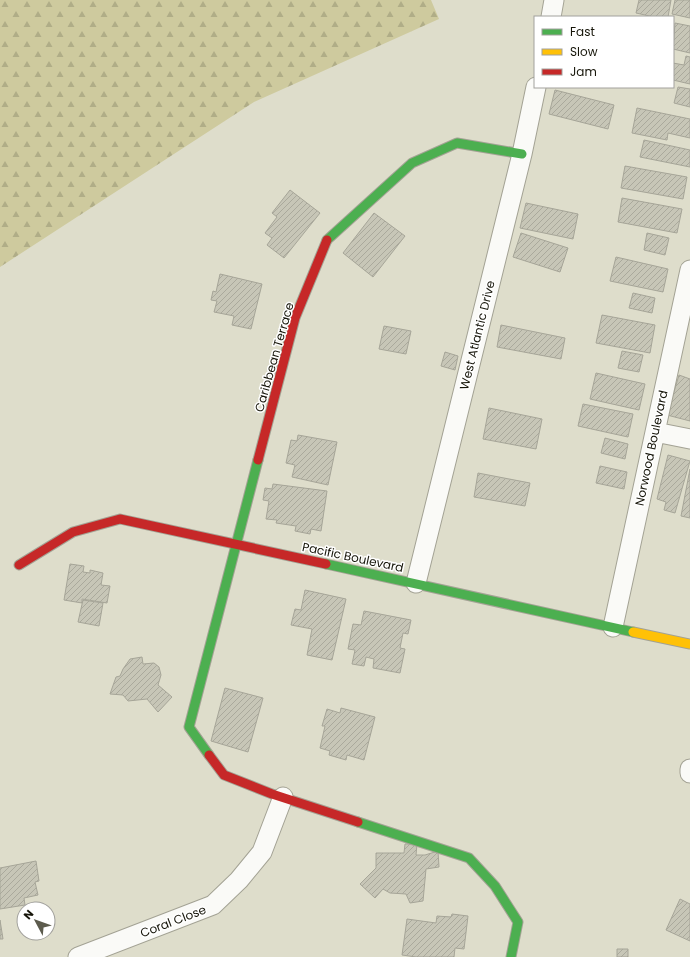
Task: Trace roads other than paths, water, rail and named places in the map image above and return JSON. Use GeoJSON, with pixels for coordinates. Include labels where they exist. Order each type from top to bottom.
{"type":"FeatureCollection","features":[{"type":"Feature","properties":{"kind":"street"},"geometry":{"type":"LineString","coordinates":[[551,16],[554,0]]}},
{"type":"Feature","properties":{"kind":"street","name":"West Atlantic Drive"},"geometry":{"type":"LineString","coordinates":[[416,583],[522,154],[536,88]]}},
{"type":"Feature","properties":{"kind":"street","name":"Caribbean Terrace"},"geometry":{"type":"LineString","coordinates":[[283,797],[224,775],[189,727],[295,318],[327,240],[412,163],[457,143],[522,154]]}},
{"type":"Feature","properties":{"kind":"street","name":"Norwood Boulevard"},"geometry":{"type":"LineString","coordinates":[[613,627],[690,270]]}},
{"type":"Feature","properties":{"kind":"street"},"geometry":{"type":"LineString","coordinates":[[655,432],[690,439]]}},
{"type":"Feature","properties":{"kind":"street","name":"Pacific Boulevard"},"geometry":{"type":"LineString","coordinates":[[19,565],[73,532],[120,519],[690,644]]}},
{"type":"Feature","properties":{"kind":"street"},"geometry":{"type":"LineString","coordinates":[[283,797],[469,858],[496,886],[518,922],[511,957]]}},
{"type":"Feature","properties":{"kind":"street","name":"Coral Close"},"geometry":{"type":"LineString","coordinates":[[78,957],[213,905],[239,880],[262,852],[283,797]]}}]}
